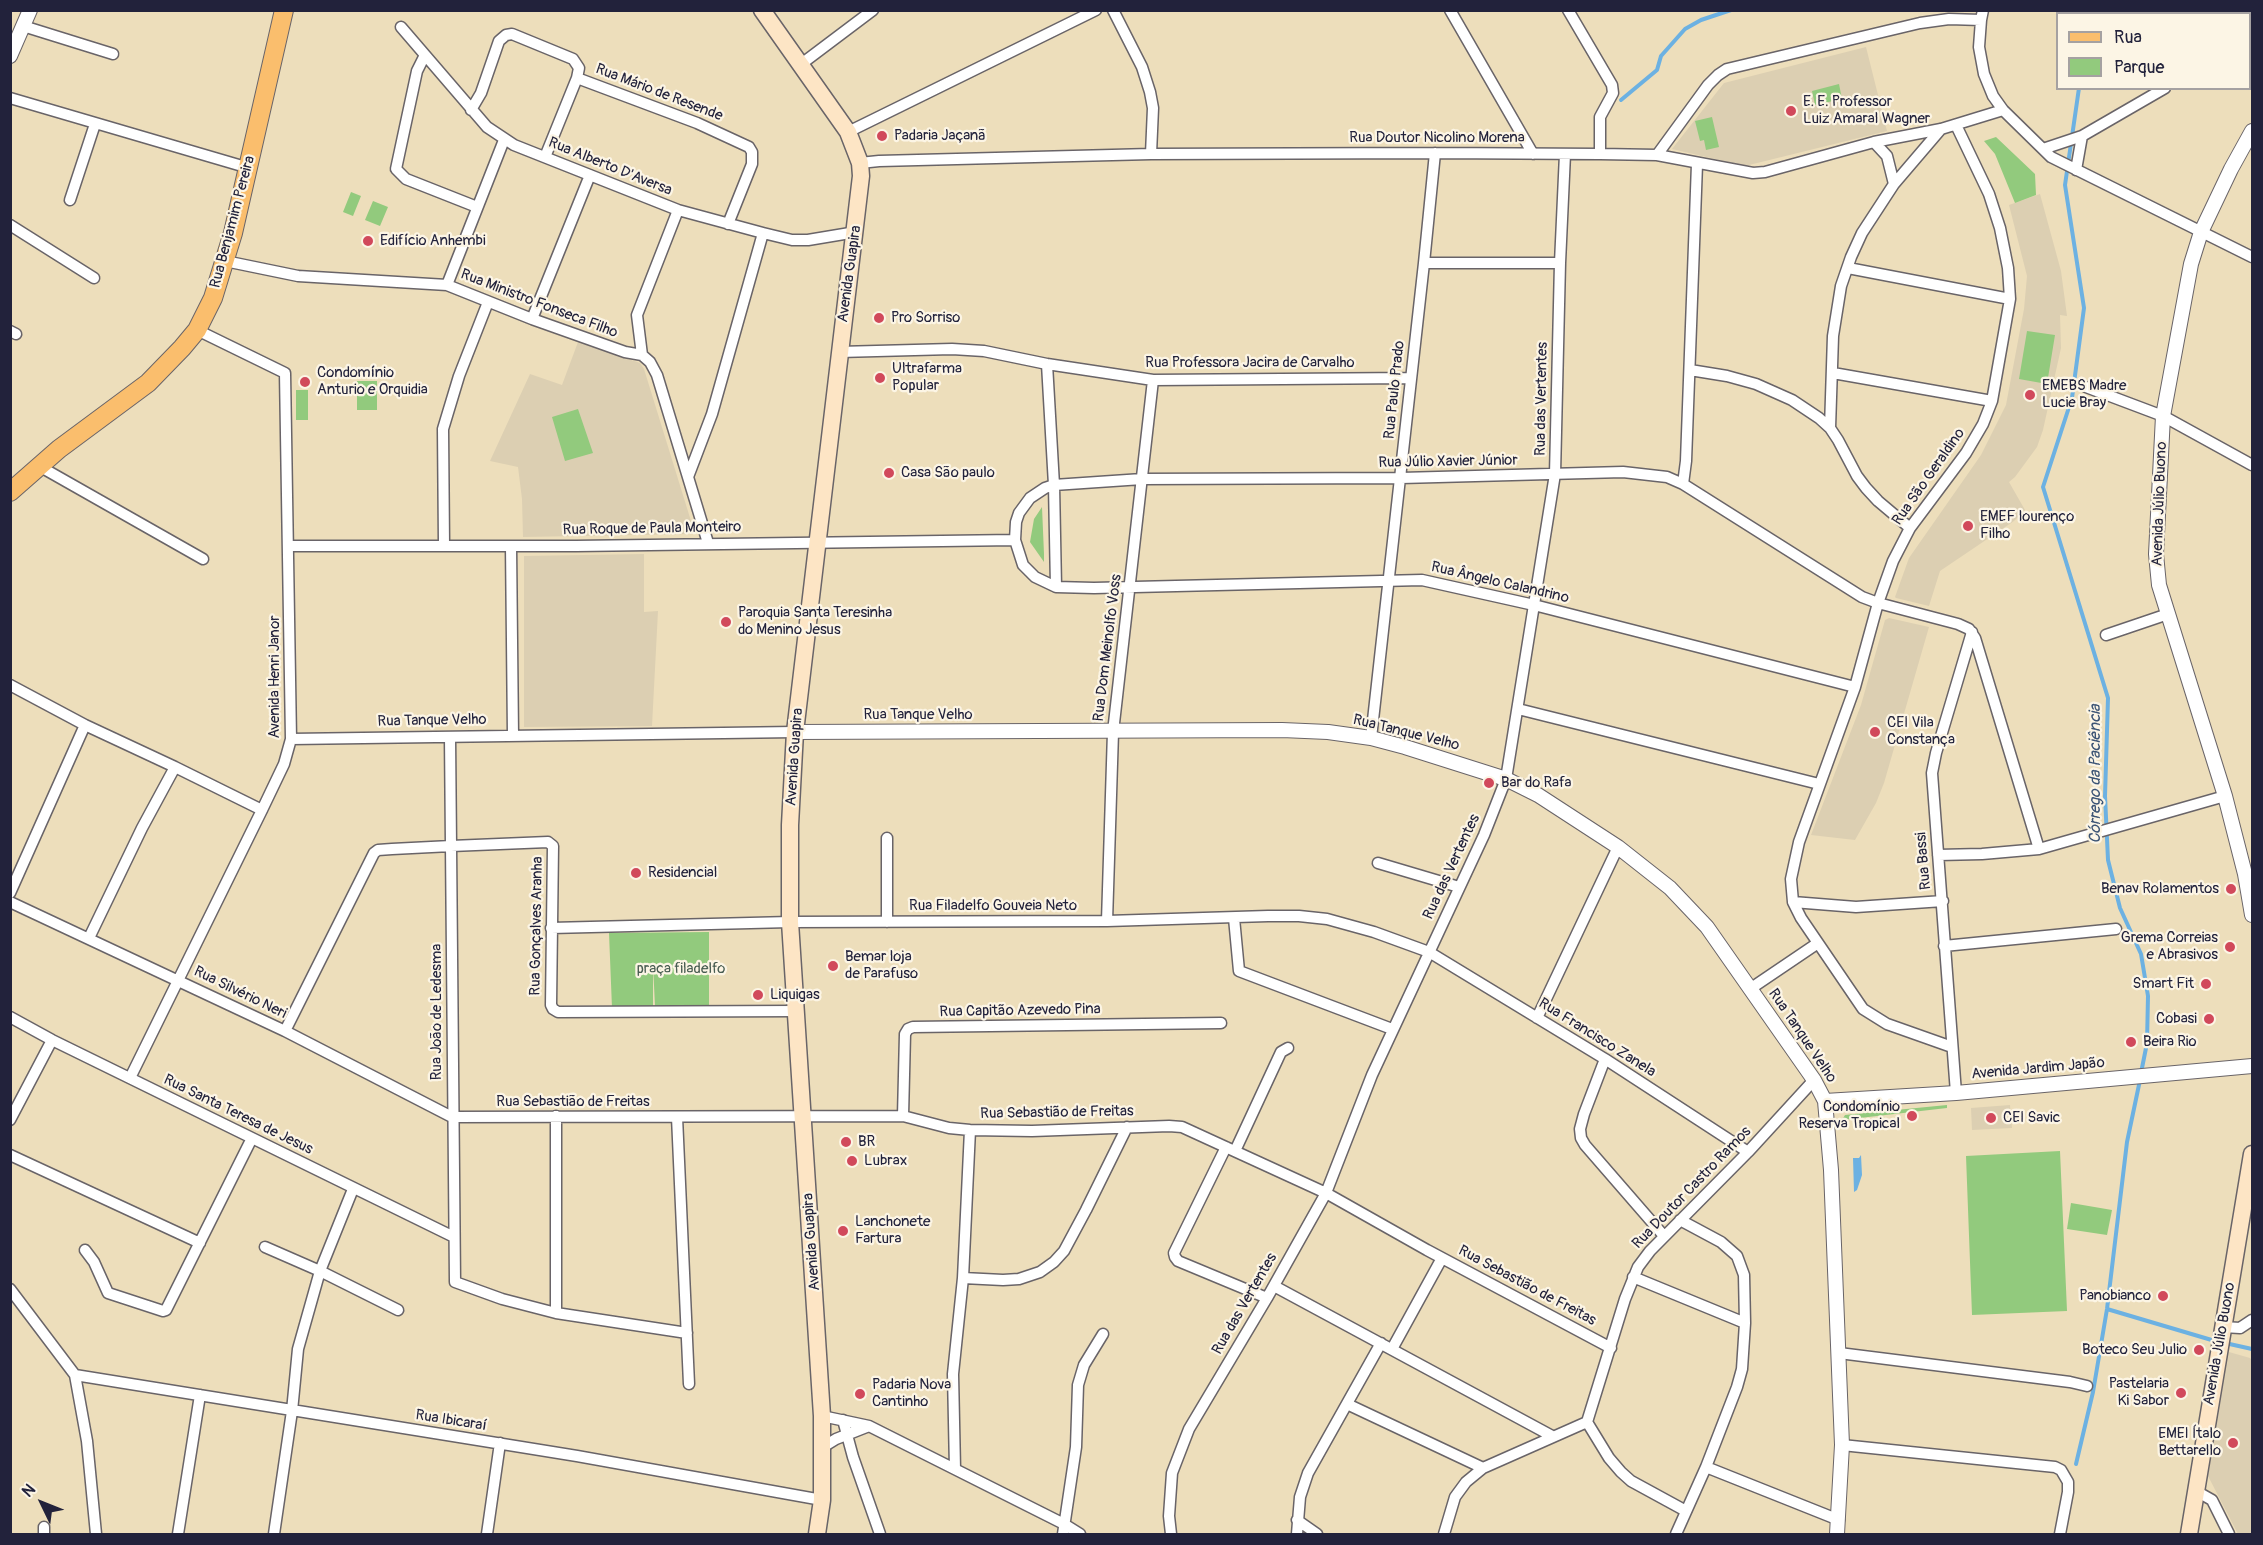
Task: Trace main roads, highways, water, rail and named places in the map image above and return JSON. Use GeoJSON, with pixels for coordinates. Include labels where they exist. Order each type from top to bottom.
{"type":"FeatureCollection","features":[{"type":"Feature","properties":{"kind":"main road","name":"Rua Benjamim Pereira"},"geometry":{"type":"LineString","coordinates":[[10,492],[67,443],[148,383],[197,330],[213,297],[225,261],[249,168],[284,10]]}},
{"type":"Feature","properties":{"kind":"main road","name":"Avenida Guapira"},"geometry":{"type":"LineString","coordinates":[[762,10],[848,132],[860,163],[861,176],[795,732],[790,835],[790,922],[822,1416],[822,1500],[817,1534]]}},
{"type":"Feature","properties":{"kind":"main road","name":"Avenida Júlio Buono"},"geometry":{"type":"LineString","coordinates":[[2189,1534],[2253,1154]]}},
{"type":"Feature","properties":{"kind":"water"},"geometry":{"type":"Polygon","coordinates":[[[1861,1155],[1862,1175],[1857,1190],[1854,1192],[1853,1158],[1859,1158],[1861,1155]]]}},
{"type":"Feature","properties":{"kind":"waterway"},"geometry":{"type":"LineString","coordinates":[[1621,100],[1657,70],[1661,56],[1685,29],[1701,20],[1731,10]]}},
{"type":"Feature","properties":{"kind":"waterway","name":"Córrego da Paciência"},"geometry":{"type":"LineString","coordinates":[[2079,90],[2065,185],[2084,308],[2072,398],[2043,487],[2108,698],[2105,796],[2108,860],[2120,908],[2141,954],[2148,996],[2147,1043],[2141,1073]]}},
{"type":"Feature","properties":{"kind":"waterway","name":"Córrego da Paciência"},"geometry":{"type":"LineString","coordinates":[[2076,1464],[2093,1392],[2107,1309],[2127,1142],[2140,1080]]}},
{"type":"Feature","properties":{"kind":"waterway"},"geometry":{"type":"LineString","coordinates":[[2107,1309],[2215,1341]]}},
{"type":"Feature","properties":{"kind":"waterway"},"geometry":{"type":"LineString","coordinates":[[2225,1343],[2252,1349]]}},
{"type":"Feature","properties":{"kind":"place","name":"E. E. Professor Luiz Amaral Wagner"},"geometry":{"type":"Point","coordinates":[1791,111]}},
{"type":"Feature","properties":{"kind":"place","name":"Padaria Jaçanã"},"geometry":{"type":"Point","coordinates":[882,136]}},
{"type":"Feature","properties":{"kind":"place","name":"Edifício Anhembi"},"geometry":{"type":"Point","coordinates":[368,241]}},
{"type":"Feature","properties":{"kind":"place","name":"Pro Sorriso"},"geometry":{"type":"Point","coordinates":[879,318]}},
{"type":"Feature","properties":{"kind":"place","name":"Ultrafarma Popular"},"geometry":{"type":"Point","coordinates":[880,378]}},
{"type":"Feature","properties":{"kind":"place","name":"Condomínio Anturio e Orquidia"},"geometry":{"type":"Point","coordinates":[305,382]}},
{"type":"Feature","properties":{"kind":"place","name":"EMEBS Madre Lucie Bray"},"geometry":{"type":"Point","coordinates":[2030,395]}},
{"type":"Feature","properties":{"kind":"place","name":"Casa São paulo"},"geometry":{"type":"Point","coordinates":[889,473]}},
{"type":"Feature","properties":{"kind":"place","name":"EMEF lourenço Filho"},"geometry":{"type":"Point","coordinates":[1968,526]}},
{"type":"Feature","properties":{"kind":"place","name":"Paroquia Santa Teresinha do Menino Jesus"},"geometry":{"type":"Point","coordinates":[726,622]}},
{"type":"Feature","properties":{"kind":"place","name":"CEI Vila Constança"},"geometry":{"type":"Point","coordinates":[1875,732]}},
{"type":"Feature","properties":{"kind":"place","name":"Bar do Rafa"},"geometry":{"type":"Point","coordinates":[1489,783]}},
{"type":"Feature","properties":{"kind":"place","name":"Residencial"},"geometry":{"type":"Point","coordinates":[636,873]}},
{"type":"Feature","properties":{"kind":"place","name":"Benav Rolamentos"},"geometry":{"type":"Point","coordinates":[2231,889]}},
{"type":"Feature","properties":{"kind":"place","name":"Grema Correias e Abrasivos"},"geometry":{"type":"Point","coordinates":[2230,947]}},
{"type":"Feature","properties":{"kind":"place","name":"Bemar loja de Parafuso"},"geometry":{"type":"Point","coordinates":[833,966]}},
{"type":"Feature","properties":{"kind":"place","name":"Smart Fit"},"geometry":{"type":"Point","coordinates":[2206,984]}},
{"type":"Feature","properties":{"kind":"place","name":"Liquigas"},"geometry":{"type":"Point","coordinates":[758,995]}},
{"type":"Feature","properties":{"kind":"place","name":"Cobasi"},"geometry":{"type":"Point","coordinates":[2209,1019]}},
{"type":"Feature","properties":{"kind":"place","name":"Beira Rio"},"geometry":{"type":"Point","coordinates":[2131,1042]}},
{"type":"Feature","properties":{"kind":"place","name":"Condomínio Reserva Tropical"},"geometry":{"type":"Point","coordinates":[1912,1116]}},
{"type":"Feature","properties":{"kind":"place","name":"CEI Savic"},"geometry":{"type":"Point","coordinates":[1991,1118]}},
{"type":"Feature","properties":{"kind":"place","name":"BR"},"geometry":{"type":"Point","coordinates":[846,1142]}},
{"type":"Feature","properties":{"kind":"place","name":"Lubrax"},"geometry":{"type":"Point","coordinates":[852,1161]}},
{"type":"Feature","properties":{"kind":"place","name":"Lanchonete Fartura"},"geometry":{"type":"Point","coordinates":[843,1231]}},
{"type":"Feature","properties":{"kind":"place","name":"Panobianco"},"geometry":{"type":"Point","coordinates":[2163,1296]}},
{"type":"Feature","properties":{"kind":"place","name":"Boteco Seu Julio"},"geometry":{"type":"Point","coordinates":[2199,1350]}},
{"type":"Feature","properties":{"kind":"place","name":"Pastelaria Ki Sabor"},"geometry":{"type":"Point","coordinates":[2181,1393]}},
{"type":"Feature","properties":{"kind":"place","name":"Padaria Nova Cantinho"},"geometry":{"type":"Point","coordinates":[860,1394]}},
{"type":"Feature","properties":{"kind":"place","name":"EMEI Ítalo Bettarello"},"geometry":{"type":"Point","coordinates":[2233,1443]}},
{"type":"Feature","properties":{"kind":"park label","name":"praça filadelfo"},"geometry":{"type":"Point","coordinates":[681,969]}}]}
